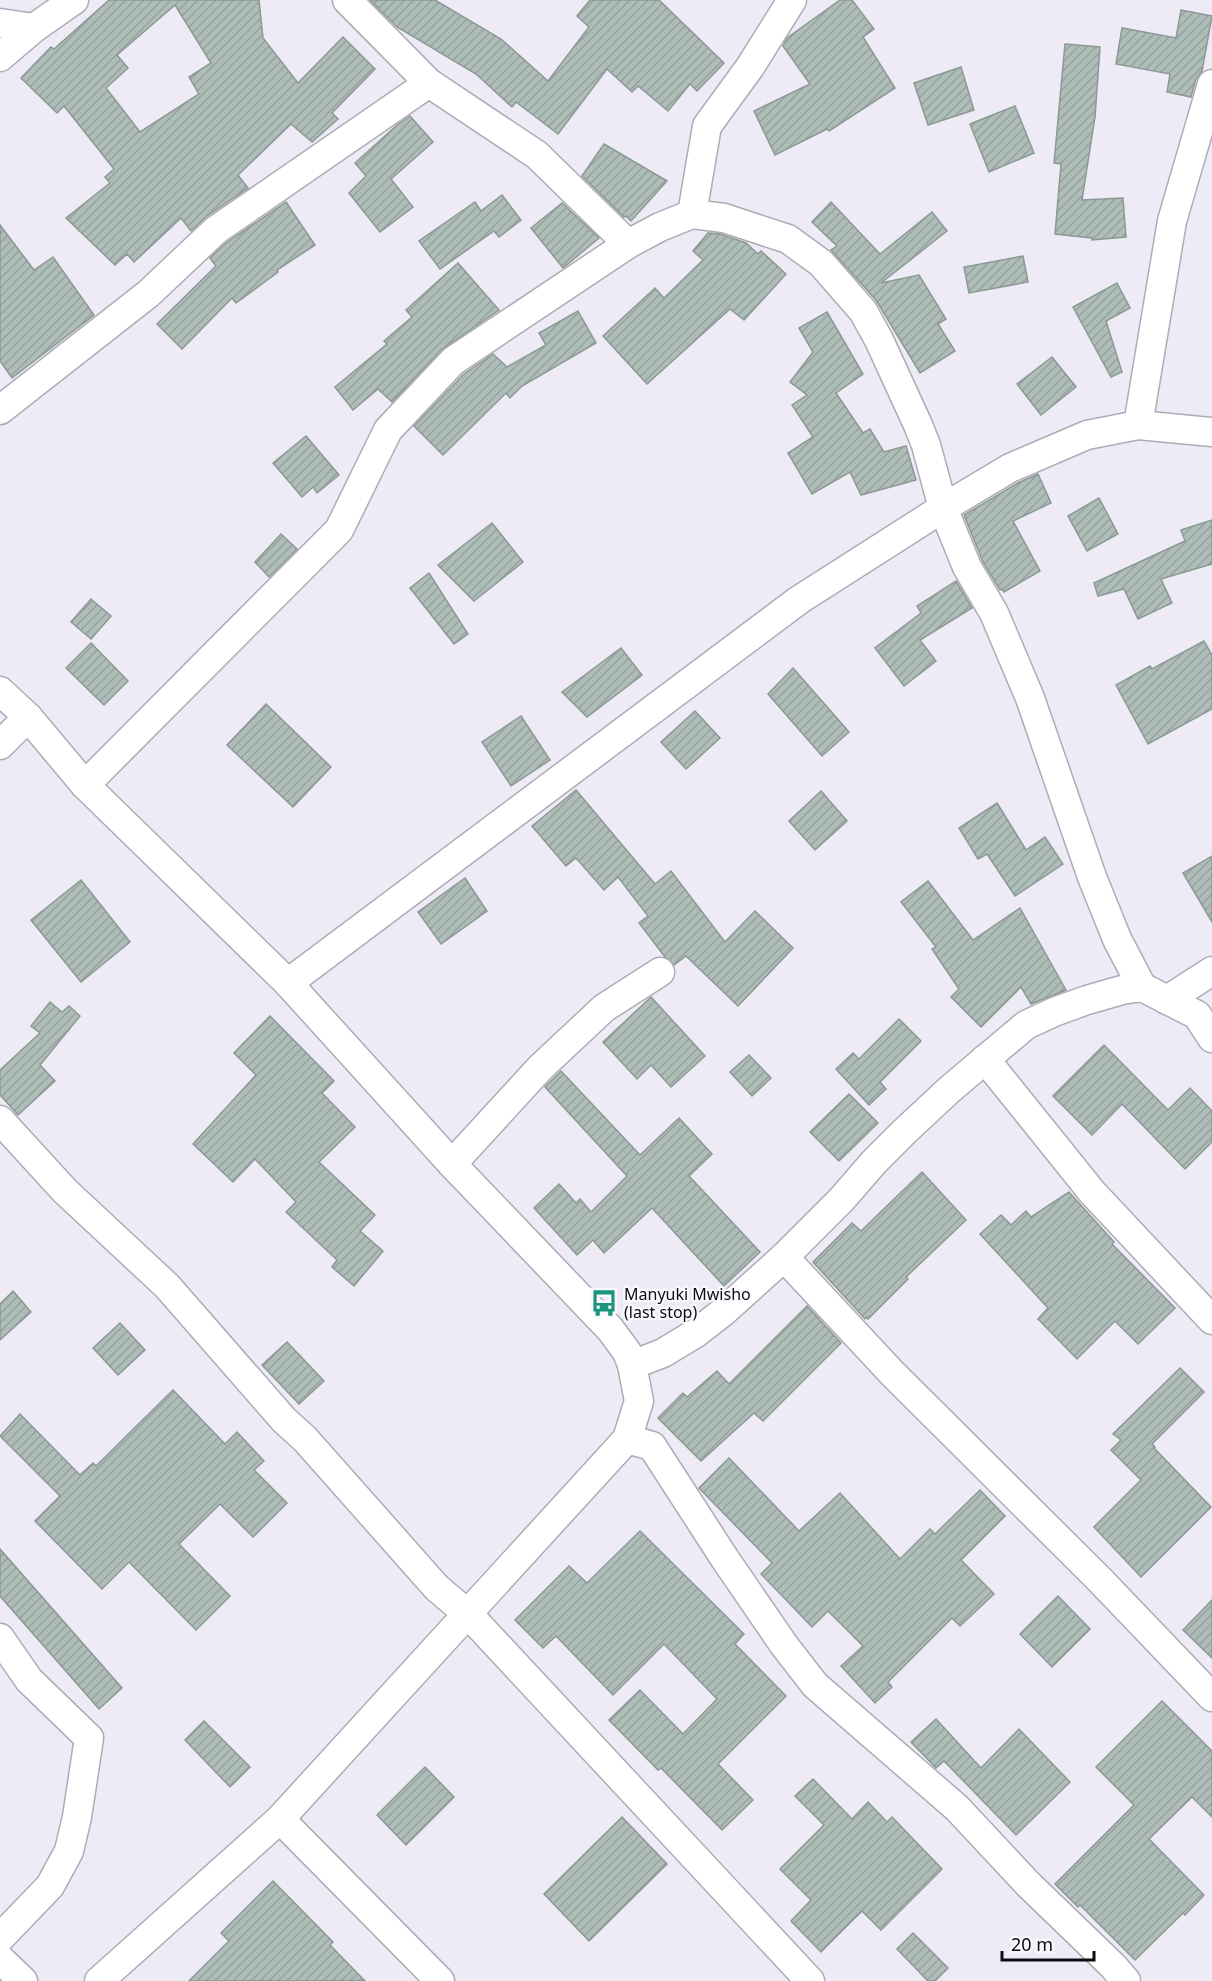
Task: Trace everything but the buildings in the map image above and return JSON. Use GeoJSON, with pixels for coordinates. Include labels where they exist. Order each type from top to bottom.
{"type":"FeatureCollection","features":[{"type":"Feature","properties":{"kind":"street"},"geometry":{"type":"LineString","coordinates":[[0,57],[34,28],[74,0]]}},
{"type":"Feature","properties":{"kind":"street"},"geometry":{"type":"LineString","coordinates":[[347,0],[429,83],[537,155],[628,244]]}},
{"type":"Feature","properties":{"kind":"street"},"geometry":{"type":"LineString","coordinates":[[692,214],[707,126],[750,67],[792,0]]}},
{"type":"Feature","properties":{"kind":"street"},"geometry":{"type":"LineString","coordinates":[[0,23],[34,28]]}},
{"type":"Feature","properties":{"kind":"street"},"geometry":{"type":"LineString","coordinates":[[0,410],[148,294],[216,230],[429,83]]}},
{"type":"Feature","properties":{"kind":"street"},"geometry":{"type":"LineString","coordinates":[[1138,425],[1172,221],[1212,84]]}},
{"type":"Feature","properties":{"kind":"street"},"geometry":{"type":"LineString","coordinates":[[85,785],[339,530],[388,430],[453,361],[628,244],[692,214],[724,218],[788,239],[821,263],[863,311],[879,340],[918,425],[943,508],[967,567],[994,614],[1030,698],[1092,877],[1117,939],[1142,987],[1197,1015],[1212,1038]]}},
{"type":"Feature","properties":{"kind":"street"},"geometry":{"type":"LineString","coordinates":[[288,983],[799,600],[1010,468],[1087,435],[1138,425],[1212,432]]}},
{"type":"Feature","properties":{"kind":"street"},"geometry":{"type":"LineString","coordinates":[[0,691],[28,717],[85,785],[288,983],[452,1164],[610,1329],[627,1352],[639,1401],[627,1439],[469,1615],[280,1819],[100,1980]]}},
{"type":"Feature","properties":{"kind":"street"},"geometry":{"type":"LineString","coordinates":[[0,745],[28,717]]}},
{"type":"Feature","properties":{"kind":"street"},"geometry":{"type":"LineString","coordinates":[[1167,1000],[1212,971]]}},
{"type":"Feature","properties":{"kind":"street"},"geometry":{"type":"LineString","coordinates":[[452,1164],[540,1068],[604,1008],[660,972]]}},
{"type":"Feature","properties":{"kind":"street"},"geometry":{"type":"LineString","coordinates":[[632,1365],[663,1353],[696,1333],[723,1312],[784,1257],[904,1132],[1026,1025],[1054,1012],[1122,990],[1142,987]]}},
{"type":"Feature","properties":{"kind":"street"},"geometry":{"type":"LineString","coordinates":[[985,1059],[1092,1192],[1212,1320]]}},
{"type":"Feature","properties":{"kind":"street"},"geometry":{"type":"LineString","coordinates":[[0,1120],[65,1191],[166,1286],[437,1588],[469,1615],[810,1981]]}},
{"type":"Feature","properties":{"kind":"street"},"geometry":{"type":"LineString","coordinates":[[784,1257],[892,1373],[1100,1580],[1212,1697]]}},
{"type":"Feature","properties":{"kind":"street"},"geometry":{"type":"LineString","coordinates":[[627,1439],[652,1446],[738,1578],[784,1645],[815,1684],[957,1808],[1028,1884],[1126,1981]]}},
{"type":"Feature","properties":{"kind":"street"},"geometry":{"type":"LineString","coordinates":[[0,1638],[29,1680],[89,1738],[77,1817],[69,1851],[50,1886],[0,1938]]}},
{"type":"Feature","properties":{"kind":"street"},"geometry":{"type":"LineString","coordinates":[[280,1819],[440,1981]]}},
{"type":"Feature","properties":{"kind":"street"},"geometry":{"type":"LineString","coordinates":[[0,1959],[23,1981]]}},
{"type":"Feature","properties":{"kind":"place","name":"Manyuki Mwisho (last stop)"},"geometry":{"type":"Point","coordinates":[604,1303]}}]}
